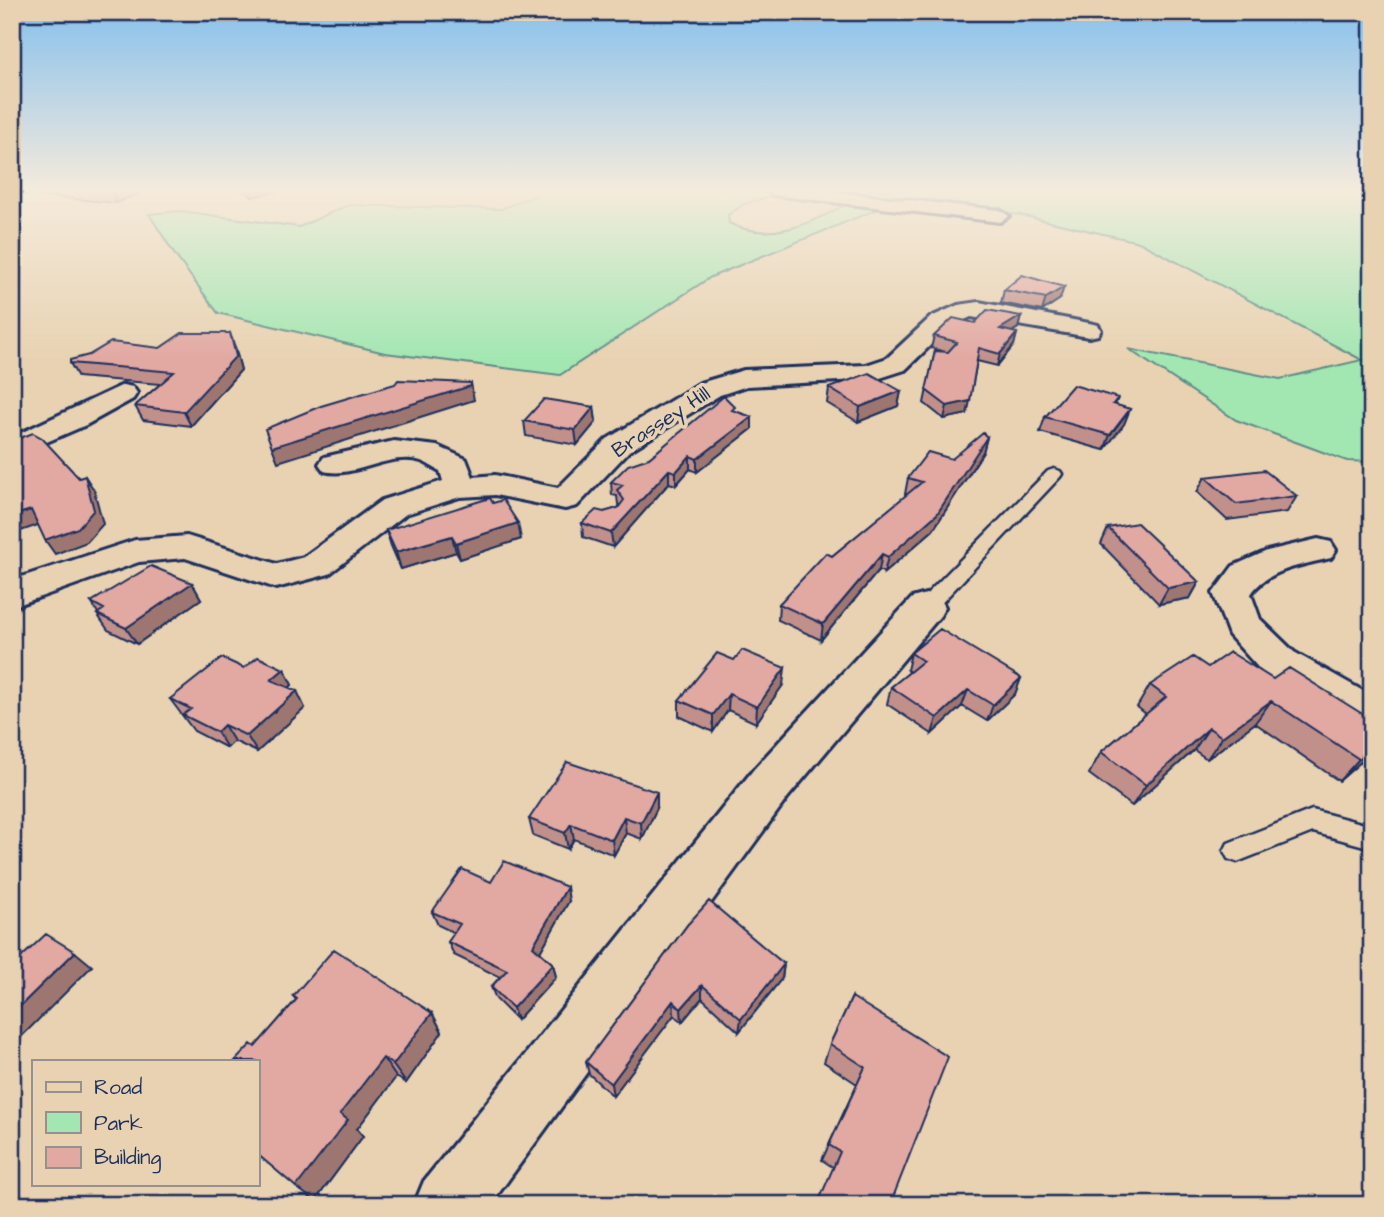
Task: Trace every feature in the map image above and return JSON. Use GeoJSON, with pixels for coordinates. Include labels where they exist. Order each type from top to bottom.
{"type":"FeatureCollection","features":[{"type":"Feature","properties":{"kind":"street","name":"Brassey Hill"},"geometry":{"type":"LineString","coordinates":[[12,594],[135,551],[187,547],[276,576],[316,566],[394,507],[428,494],[460,487],[495,485],[580,504],[618,445],[710,389],[744,377],[867,373],[896,364],[940,322],[974,306],[1089,330]]}},
{"type":"Feature","properties":{"kind":"street"},"geometry":{"type":"LineString","coordinates":[[12,448],[49,421],[124,393]]}},
{"type":"Feature","properties":{"kind":"street"},"geometry":{"type":"LineString","coordinates":[[335,464],[394,450],[426,452],[455,466],[460,487]]}},
{"type":"Feature","properties":{"kind":"street"},"geometry":{"type":"LineString","coordinates":[[1318,550],[1280,558],[1246,575],[1232,593],[1243,625],[1279,663],[1372,717]]}},
{"type":"Feature","properties":{"kind":"street"},"geometry":{"type":"LineString","coordinates":[[448,1205],[771,783],[926,607]]}},
{"type":"Feature","properties":{"kind":"lane"},"geometry":{"type":"LineString","coordinates":[[926,607],[1054,474]]}},
{"type":"Feature","properties":{"kind":"lane"},"geometry":{"type":"LineString","coordinates":[[1237,851],[1312,821],[1372,837]]}},
{"type":"Feature","properties":{"kind":"green space"},"geometry":{"type":"Polygon","coordinates":[[[170,247],[785,247],[711,277],[560,375],[385,353],[218,313],[170,247]]]}},
{"type":"Feature","properties":{"kind":"green space"},"geometry":{"type":"Polygon","coordinates":[[[1148,247],[1372,247],[1372,462],[1347,461],[1236,420],[1128,349],[1280,379],[1362,360],[1148,247]]]}},
{"type":"Feature","properties":{"kind":"building"},"geometry":{"type":"Polygon","coordinates":[[[1022,275],[1064,287],[1046,298],[1004,290],[1022,275]]]}},
{"type":"Feature","properties":{"kind":"building"},"geometry":{"type":"Polygon","coordinates":[[[987,310],[1021,316],[1000,329],[1017,333],[1000,354],[979,348],[970,401],[947,406],[926,390],[935,351],[948,352],[957,342],[934,336],[953,318],[975,323],[987,310]]]}},
{"type":"Feature","properties":{"kind":"building"},"geometry":{"type":"Polygon","coordinates":[[[182,333],[230,333],[236,356],[184,412],[135,406],[174,372],[70,363],[70,360],[89,355],[111,342],[160,348],[182,333]]]}},
{"type":"Feature","properties":{"kind":"building"},"geometry":{"type":"Polygon","coordinates":[[[869,373],[901,391],[860,407],[829,388],[869,373]]]}},
{"type":"Feature","properties":{"kind":"building"},"geometry":{"type":"Polygon","coordinates":[[[398,380],[471,383],[471,386],[272,447],[265,429],[321,406],[395,384],[398,380]]]}},
{"type":"Feature","properties":{"kind":"building"},"geometry":{"type":"Polygon","coordinates":[[[1073,385],[1118,398],[1113,404],[1130,409],[1110,435],[1045,417],[1073,385]]]}},
{"type":"Feature","properties":{"kind":"building"},"geometry":{"type":"Polygon","coordinates":[[[724,396],[735,407],[732,410],[752,417],[697,459],[690,456],[676,472],[669,470],[611,533],[582,523],[596,510],[604,512],[618,508],[624,500],[617,490],[623,485],[611,482],[628,465],[649,458],[724,396]]]}},
{"type":"Feature","properties":{"kind":"building"},"geometry":{"type":"Polygon","coordinates":[[[544,399],[594,407],[575,430],[524,421],[544,399]]]}},
{"type":"Feature","properties":{"kind":"building"},"geometry":{"type":"Polygon","coordinates":[[[33,433],[42,438],[79,478],[85,476],[94,510],[78,528],[45,540],[31,510],[12,516],[12,441],[33,433]]]}},
{"type":"Feature","properties":{"kind":"building"},"geometry":{"type":"Polygon","coordinates":[[[983,433],[987,437],[937,514],[888,557],[882,554],[823,624],[779,604],[826,553],[832,556],[922,482],[908,478],[928,452],[952,459],[983,433]]]}},
{"type":"Feature","properties":{"kind":"building"},"geometry":{"type":"Polygon","coordinates":[[[1264,470],[1297,496],[1236,504],[1205,477],[1264,470]]]}},
{"type":"Feature","properties":{"kind":"building"},"geometry":{"type":"Polygon","coordinates":[[[490,498],[493,503],[503,500],[518,523],[456,543],[452,536],[396,552],[386,530],[490,498]]]}},
{"type":"Feature","properties":{"kind":"building"},"geometry":{"type":"Polygon","coordinates":[[[1137,523],[1199,582],[1168,588],[1108,528],[1137,523]]]}},
{"type":"Feature","properties":{"kind":"building"},"geometry":{"type":"Polygon","coordinates":[[[151,566],[192,583],[126,628],[97,614],[104,609],[91,602],[151,566]]]}},
{"type":"Feature","properties":{"kind":"building"},"geometry":{"type":"Polygon","coordinates":[[[940,629],[1021,678],[993,705],[968,690],[937,718],[891,687],[923,661],[911,653],[940,629]]]}},
{"type":"Feature","properties":{"kind":"building"},"geometry":{"type":"Polygon","coordinates":[[[742,650],[785,668],[757,707],[729,694],[713,715],[679,700],[717,653],[734,660],[742,650]]]}},
{"type":"Feature","properties":{"kind":"building"},"geometry":{"type":"Polygon","coordinates":[[[1230,652],[1273,679],[1289,668],[1372,720],[1372,748],[1359,759],[1271,701],[1222,737],[1209,728],[1146,785],[1101,752],[1166,697],[1150,685],[1193,657],[1208,667],[1230,652]]]}},
{"type":"Feature","properties":{"kind":"building"},"geometry":{"type":"Polygon","coordinates":[[[258,657],[284,669],[271,680],[297,691],[247,736],[224,725],[217,732],[183,715],[191,709],[170,699],[222,658],[244,668],[258,657]]]}},
{"type":"Feature","properties":{"kind":"building"},"geometry":{"type":"Polygon","coordinates":[[[567,762],[657,792],[641,823],[624,817],[612,840],[571,824],[565,833],[529,819],[567,762]]]}},
{"type":"Feature","properties":{"kind":"building"},"geometry":{"type":"Polygon","coordinates":[[[504,861],[567,887],[533,946],[553,964],[513,1008],[491,987],[507,970],[448,942],[460,924],[432,912],[462,869],[491,882],[504,861]]]}},
{"type":"Feature","properties":{"kind":"building"},"geometry":{"type":"Polygon","coordinates":[[[709,901],[784,964],[741,1019],[702,985],[681,1009],[673,1001],[611,1084],[586,1062],[688,924],[709,901]]]}},
{"type":"Feature","properties":{"kind":"building"},"geometry":{"type":"Polygon","coordinates":[[[46,934],[75,952],[12,1014],[12,966],[46,934]]]}},
{"type":"Feature","properties":{"kind":"building"},"geometry":{"type":"Polygon","coordinates":[[[334,949],[432,1013],[393,1065],[383,1058],[340,1114],[348,1120],[296,1187],[259,1156],[259,1060],[236,1060],[251,1044],[255,1047],[297,999],[293,996],[334,949]]]}},
{"type":"Feature","properties":{"kind":"building"},"geometry":{"type":"Polygon","coordinates":[[[852,997],[948,1057],[890,1205],[817,1205],[840,1152],[829,1145],[865,1067],[830,1044],[852,997]]]}}]}
